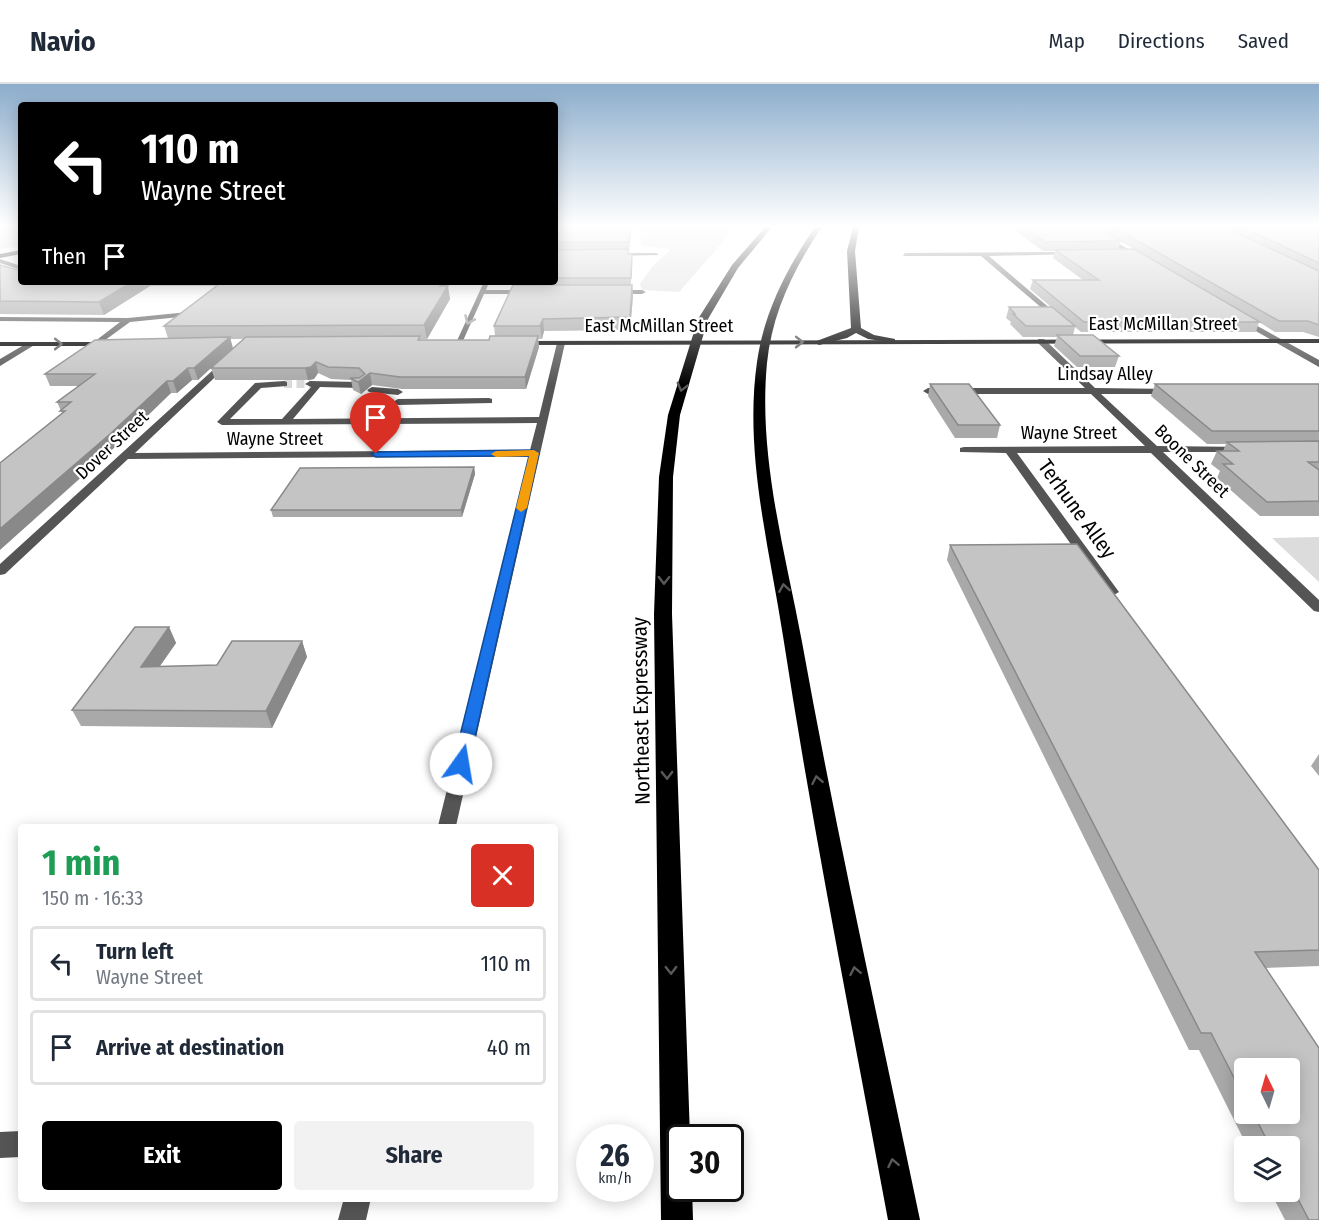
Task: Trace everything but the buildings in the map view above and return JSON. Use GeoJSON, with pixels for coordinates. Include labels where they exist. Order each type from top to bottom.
{"type":"FeatureCollection","features":[{"type":"Feature","properties":{"kind":"highway","name":"Northeast Expressway"},"geometry":{"type":"LineString","coordinates":[[677,1220],[663,614],[666,477],[674,415],[703,319],[727,280]]}},
{"type":"Feature","properties":{"kind":"highway"},"geometry":{"type":"LineString","coordinates":[[786,280],[779,292],[762,362],[760,419],[767,488],[807,732],[904,1220]]}},
{"type":"Feature","properties":{"kind":"highway"},"geometry":{"type":"LineString","coordinates":[[855,280],[856,329]]}},
{"type":"Feature","properties":{"kind":"highway"},"geometry":{"type":"LineString","coordinates":[[856,329],[871,337],[892,341]]}},
{"type":"Feature","properties":{"kind":"highway"},"geometry":{"type":"LineString","coordinates":[[819,342],[844,336],[856,329]]}},
{"type":"Feature","properties":{"kind":"main road","name":"East McMillan Street"},"geometry":{"type":"LineString","coordinates":[[504,343],[1319,341]]}},
{"type":"Feature","properties":{"kind":"main road"},"geometry":{"type":"LineString","coordinates":[[454,343],[469,343]]}},
{"type":"Feature","properties":{"kind":"main road"},"geometry":{"type":"LineString","coordinates":[[0,344],[118,344]]}},
{"type":"Feature","properties":{"kind":"street"},"geometry":{"type":"LineString","coordinates":[[1012,280],[1064,326]]}},
{"type":"Feature","properties":{"kind":"street"},"geometry":{"type":"LineString","coordinates":[[454,343],[484,285]]}},
{"type":"Feature","properties":{"kind":"street"},"geometry":{"type":"LineString","coordinates":[[481,292],[534,292]]}},
{"type":"Feature","properties":{"kind":"street"},"geometry":{"type":"LineString","coordinates":[[608,292],[642,292]]}},
{"type":"Feature","properties":{"kind":"street"},"geometry":{"type":"LineString","coordinates":[[0,319],[128,320],[190,314],[199,308]]}},
{"type":"Feature","properties":{"kind":"street"},"geometry":{"type":"LineString","coordinates":[[1238,316],[1319,364]]}},
{"type":"Feature","properties":{"kind":"street"},"geometry":{"type":"LineString","coordinates":[[96,344],[128,320]]}},
{"type":"Feature","properties":{"kind":"street"},"geometry":{"type":"LineString","coordinates":[[1073,334],[1082,341]]}},
{"type":"Feature","properties":{"kind":"street","name":"Boone Street"},"geometry":{"type":"LineString","coordinates":[[1041,341],[1319,608]]}},
{"type":"Feature","properties":{"kind":"street"},"geometry":{"type":"LineString","coordinates":[[447,824],[561,343]]}},
{"type":"Feature","properties":{"kind":"street"},"geometry":{"type":"LineString","coordinates":[[0,363],[32,344]]}},
{"type":"Feature","properties":{"kind":"street","name":"Dover Street"},"geometry":{"type":"LineString","coordinates":[[0,571],[232,357]]}},
{"type":"Feature","properties":{"kind":"street"},"geometry":{"type":"LineString","coordinates":[[284,384],[258,385],[222,422],[543,420]]}},
{"type":"Feature","properties":{"kind":"street"},"geometry":{"type":"LineString","coordinates":[[285,421],[314,384],[360,385]]}},
{"type":"Feature","properties":{"kind":"street"},"geometry":{"type":"LineString","coordinates":[[372,390],[398,397],[489,400]]}},
{"type":"Feature","properties":{"kind":"street","name":"Lindsay Alley"},"geometry":{"type":"LineString","coordinates":[[928,391],[1181,391]]}},
{"type":"Feature","properties":{"kind":"street","name":"Wayne Street"},"geometry":{"type":"LineString","coordinates":[[964,450],[1254,449]]}},
{"type":"Feature","properties":{"kind":"street","name":"Terhune Alley"},"geometry":{"type":"LineString","coordinates":[[1009,450],[1112,592]]}},
{"type":"Feature","properties":{"kind":"street","name":"Wayne Street"},"geometry":{"type":"LineString","coordinates":[[124,456],[534,453]]}},
{"type":"Feature","properties":{"kind":"street"},"geometry":{"type":"LineString","coordinates":[[0,1145],[18,1144]]}},
{"type":"Feature","properties":{"kind":"street"},"geometry":{"type":"LineString","coordinates":[[352,1220],[357,1202]]}},
{"type":"Feature","properties":{"kind":"shaded area"},"geometry":{"type":"Polygon","coordinates":[[[643,280],[690,280],[679,292],[642,290],[640,284],[643,280]]]}},
{"type":"Feature","properties":{"kind":"shaded area"},"geometry":{"type":"Polygon","coordinates":[[[1319,537],[1319,582],[1272,538],[1319,537]]]}},
{"type":"Feature","properties":{"kind":"tunnel"},"geometry":{"type":"LineString","coordinates":[[284,384],[310,384]]}},
{"type":"Feature","properties":{"kind":"tunnel"},"geometry":{"type":"LineString","coordinates":[[383,421],[392,406]]}},
{"type":"Feature","properties":{"kind":"slow traffic"},"geometry":{"type":"LineString","coordinates":[[496,454],[534,453],[521,508]]}},
{"type":"Feature","properties":{"kind":"route"},"geometry":{"type":"LineString","coordinates":[[376,454],[534,453],[461,764]]}}]}
